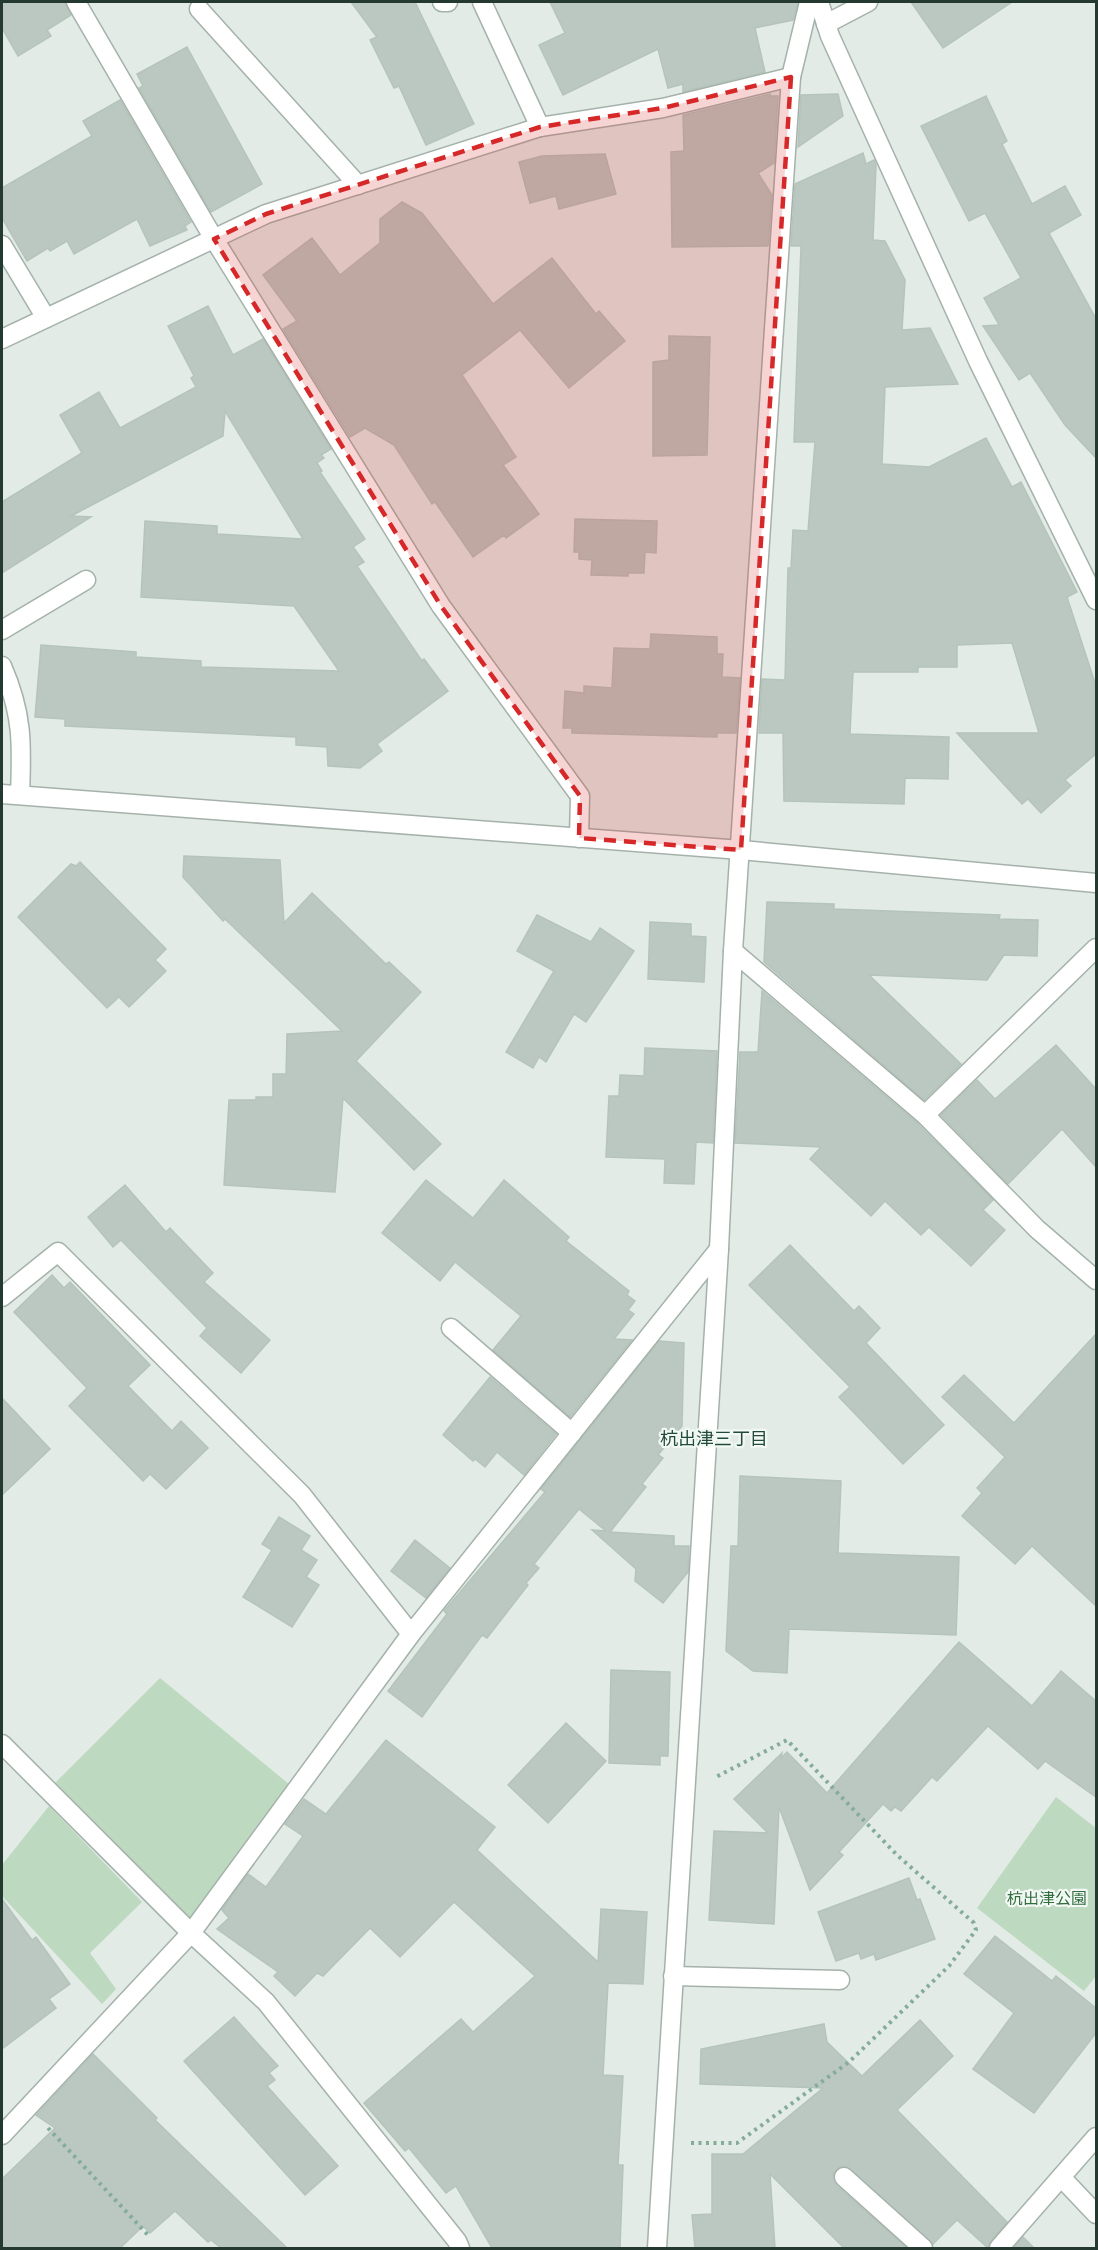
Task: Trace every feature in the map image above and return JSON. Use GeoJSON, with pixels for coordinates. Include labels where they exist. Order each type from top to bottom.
{"type":"FeatureCollection","features":[{"type":"Feature","properties":{"kind":"street"},"geometry":{"type":"LineString","coordinates":[[76,2],[214,239],[441,606],[580,796],[579,838]]}},
{"type":"Feature","properties":{"kind":"street"},"geometry":{"type":"LineString","coordinates":[[442,2],[448,2]]}},
{"type":"Feature","properties":{"kind":"street"},"geometry":{"type":"LineString","coordinates":[[482,2],[540,127]]}},
{"type":"Feature","properties":{"kind":"street"},"geometry":{"type":"LineString","coordinates":[[657,2248],[719,1249],[733,951],[791,77],[809,2]]}},
{"type":"Feature","properties":{"kind":"street"},"geometry":{"type":"LineString","coordinates":[[819,2],[826,24],[978,361],[1096,600]]}},
{"type":"Feature","properties":{"kind":"street"},"geometry":{"type":"LineString","coordinates":[[826,24],[868,2]]}},
{"type":"Feature","properties":{"kind":"street"},"geometry":{"type":"LineString","coordinates":[[199,9],[358,185]]}},
{"type":"Feature","properties":{"kind":"street"},"geometry":{"type":"LineString","coordinates":[[2,339],[266,214],[540,127],[663,108],[791,77]]}},
{"type":"Feature","properties":{"kind":"street"},"geometry":{"type":"LineString","coordinates":[[2,245],[46,318]]}},
{"type":"Feature","properties":{"kind":"street"},"geometry":{"type":"LineString","coordinates":[[2,630],[87,580]]}},
{"type":"Feature","properties":{"kind":"street"},"geometry":{"type":"LineString","coordinates":[[2,666],[13,692],[22,733],[11,794],[741,850],[1096,883]]}},
{"type":"Feature","properties":{"kind":"street"},"geometry":{"type":"LineString","coordinates":[[925,1114],[1096,948]]}},
{"type":"Feature","properties":{"kind":"street"},"geometry":{"type":"LineString","coordinates":[[733,951],[925,1114],[1037,1229],[1096,1280]]}},
{"type":"Feature","properties":{"kind":"street"},"geometry":{"type":"LineString","coordinates":[[2,2135],[191,1933],[411,1634],[719,1249]]}},
{"type":"Feature","properties":{"kind":"street"},"geometry":{"type":"LineString","coordinates":[[2,1298],[58,1252],[302,1495],[411,1634]]}},
{"type":"Feature","properties":{"kind":"street"},"geometry":{"type":"LineString","coordinates":[[451,1328],[572,1433]]}},
{"type":"Feature","properties":{"kind":"street"},"geometry":{"type":"LineString","coordinates":[[2,1744],[191,1933],[266,2002],[411,2180],[460,2248]]}},
{"type":"Feature","properties":{"kind":"street"},"geometry":{"type":"LineString","coordinates":[[673,1976],[840,1980]]}},
{"type":"Feature","properties":{"kind":"street"},"geometry":{"type":"LineString","coordinates":[[999,2248],[1096,2138]]}},
{"type":"Feature","properties":{"kind":"street"},"geometry":{"type":"LineString","coordinates":[[844,2177],[923,2248]]}},
{"type":"Feature","properties":{"kind":"street"},"geometry":{"type":"LineString","coordinates":[[1061,2177],[1096,2214]]}},
{"type":"Feature","properties":{"kind":"path"},"geometry":{"type":"LineString","coordinates":[[663,2143],[737,2143],[849,2062],[949,1966],[976,1930],[974,1923],[897,1856],[788,1740],[684,1793]]}},
{"type":"Feature","properties":{"kind":"path"},"geometry":{"type":"LineString","coordinates":[[28,2106],[148,2235]]}},
{"type":"Feature","properties":{"kind":"highlighted area"},"geometry":{"type":"Polygon","coordinates":[[[791,77],[741,850],[579,838],[580,796],[441,606],[214,239],[266,214],[540,127],[663,108],[791,77]]]}},
{"type":"Feature","properties":{"kind":"green space"},"geometry":{"type":"Polygon","coordinates":[[[160,1678],[290,1785],[190,1919],[55,1783],[160,1678]]]}},
{"type":"Feature","properties":{"kind":"green space","name":"杭出津公園"},"geometry":{"type":"Polygon","coordinates":[[[1056,1797],[1096,1828],[1096,1976],[1084,1991],[977,1908],[1056,1797]]]}},
{"type":"Feature","properties":{"kind":"green space"},"geometry":{"type":"Polygon","coordinates":[[[49,1806],[142,1902],[90,1953],[116,1989],[102,2004],[2,1896],[2,1865],[49,1806]]]}},
{"type":"Feature","properties":{"kind":"building"},"geometry":{"type":"Polygon","coordinates":[[[2,2],[65,2],[71,15],[47,30],[51,36],[18,56],[2,28],[2,2]]]}},
{"type":"Feature","properties":{"kind":"building"},"geometry":{"type":"Polygon","coordinates":[[[351,2],[415,2],[474,124],[426,145],[399,86],[394,88],[370,40],[377,37],[351,2]]]}},
{"type":"Feature","properties":{"kind":"building"},"geometry":{"type":"Polygon","coordinates":[[[550,2],[798,2],[793,20],[755,28],[765,72],[683,92],[683,84],[668,88],[658,49],[563,95],[539,45],[565,33],[550,2]]]}},
{"type":"Feature","properties":{"kind":"building"},"geometry":{"type":"Polygon","coordinates":[[[911,2],[1012,2],[943,48],[911,2]]]}},
{"type":"Feature","properties":{"kind":"building"},"geometry":{"type":"Polygon","coordinates":[[[187,47],[262,184],[211,212],[139,88],[143,86],[137,74],[187,47]]]}},
{"type":"Feature","properties":{"kind":"building"},"geometry":{"type":"Polygon","coordinates":[[[770,94],[778,96],[774,163],[758,173],[772,195],[768,246],[672,247],[671,152],[684,151],[683,115],[770,94]]]}},
{"type":"Feature","properties":{"kind":"building"},"geometry":{"type":"Polygon","coordinates":[[[838,94],[843,116],[798,147],[801,95],[838,94]]]}},
{"type":"Feature","properties":{"kind":"building"},"geometry":{"type":"Polygon","coordinates":[[[986,96],[1007,141],[1002,144],[1032,204],[1065,186],[1081,215],[1049,233],[1096,319],[1096,458],[1065,425],[1030,373],[1019,380],[983,326],[999,325],[984,298],[1021,278],[985,213],[969,221],[921,126],[986,96]]]}},
{"type":"Feature","properties":{"kind":"building"},"geometry":{"type":"Polygon","coordinates":[[[120,100],[191,222],[185,226],[187,230],[150,246],[137,219],[74,254],[67,241],[50,251],[48,248],[27,261],[2,218],[2,188],[92,136],[83,121],[120,100]]]}},
{"type":"Feature","properties":{"kind":"building"},"geometry":{"type":"Polygon","coordinates":[[[863,153],[866,164],[874,160],[876,165],[873,240],[885,241],[905,280],[902,330],[930,328],[958,384],[885,387],[882,464],[929,467],[986,438],[1012,487],[1021,482],[1077,592],[1067,597],[1096,686],[1096,754],[1065,780],[1071,786],[1041,813],[1028,799],[1022,804],[957,733],[1039,733],[1012,643],[957,645],[957,667],[918,667],[918,672],[853,672],[850,734],[949,737],[948,779],[905,778],[904,804],[784,801],[783,733],[759,733],[762,679],[785,680],[788,568],[791,568],[793,530],[808,531],[815,442],[794,442],[801,246],[791,246],[795,184],[863,153]]]}},
{"type":"Feature","properties":{"kind":"building"},"geometry":{"type":"Polygon","coordinates":[[[605,154],[616,194],[559,209],[556,196],[530,203],[519,162],[542,156],[605,154]]]}},
{"type":"Feature","properties":{"kind":"building"},"geometry":{"type":"Polygon","coordinates":[[[402,202],[422,213],[493,304],[552,258],[596,314],[599,311],[625,341],[569,388],[520,330],[462,375],[516,457],[503,465],[539,514],[506,538],[504,535],[473,557],[435,502],[432,504],[394,445],[365,428],[350,437],[283,329],[297,321],[263,275],[312,238],[340,275],[380,243],[380,219],[402,202]]]}},
{"type":"Feature","properties":{"kind":"building"},"geometry":{"type":"Polygon","coordinates":[[[208,306],[233,355],[263,339],[331,449],[321,455],[324,458],[317,463],[322,471],[320,472],[365,539],[353,547],[364,562],[357,566],[422,661],[424,659],[448,691],[377,744],[382,751],[360,768],[328,766],[327,747],[296,745],[296,737],[65,726],[65,719],[35,717],[41,645],[136,652],[136,657],[201,661],[201,667],[339,671],[294,606],[141,597],[145,521],[217,526],[217,534],[303,539],[225,411],[223,436],[71,516],[91,517],[2,573],[2,502],[82,453],[60,415],[99,392],[120,428],[196,387],[191,378],[194,376],[168,326],[208,306]]]}},
{"type":"Feature","properties":{"kind":"building"},"geometry":{"type":"Polygon","coordinates":[[[669,336],[710,337],[707,455],[653,456],[653,362],[669,360],[669,336]]]}},
{"type":"Feature","properties":{"kind":"building"},"geometry":{"type":"Polygon","coordinates":[[[575,519],[657,521],[656,553],[645,552],[644,573],[628,573],[628,576],[591,575],[592,560],[579,559],[579,552],[574,552],[575,519]]]}},
{"type":"Feature","properties":{"kind":"building"},"geometry":{"type":"Polygon","coordinates":[[[651,634],[717,637],[717,654],[723,654],[722,677],[740,678],[736,733],[717,733],[717,737],[572,733],[572,728],[563,728],[565,691],[584,693],[584,686],[612,688],[614,648],[650,649],[651,634]]]}},
{"type":"Feature","properties":{"kind":"building"},"geometry":{"type":"Polygon","coordinates":[[[184,856],[280,860],[284,923],[312,893],[386,964],[389,962],[421,992],[356,1061],[441,1144],[414,1170],[343,1098],[335,1192],[224,1185],[229,1100],[256,1100],[256,1097],[273,1097],[273,1074],[286,1074],[287,1034],[342,1031],[225,919],[223,921],[183,877],[184,856]]]}},
{"type":"Feature","properties":{"kind":"building"},"geometry":{"type":"Polygon","coordinates":[[[80,862],[166,949],[155,960],[166,971],[129,1007],[119,997],[107,1008],[18,917],[71,864],[76,866],[80,862]]]}},
{"type":"Feature","properties":{"kind":"building"},"geometry":{"type":"Polygon","coordinates":[[[767,902],[834,904],[834,909],[1000,915],[999,919],[1038,920],[1037,956],[1004,955],[987,980],[869,975],[961,1064],[924,1100],[764,962],[767,902]]]}},
{"type":"Feature","properties":{"kind":"building"},"geometry":{"type":"Polygon","coordinates":[[[537,915],[591,942],[600,928],[634,951],[586,1022],[574,1014],[546,1062],[539,1057],[533,1068],[506,1052],[554,971],[517,951],[537,915]]]}},
{"type":"Feature","properties":{"kind":"building"},"geometry":{"type":"Polygon","coordinates":[[[650,922],[691,924],[691,936],[706,937],[704,982],[648,979],[650,922]]]}},
{"type":"Feature","properties":{"kind":"building"},"geometry":{"type":"Polygon","coordinates":[[[762,991],[917,1123],[993,1200],[983,1210],[1005,1230],[971,1266],[929,1227],[921,1235],[885,1201],[871,1216],[810,1159],[821,1147],[735,1143],[740,1052],[758,1052],[762,991]]]}},
{"type":"Feature","properties":{"kind":"building"},"geometry":{"type":"Polygon","coordinates":[[[1056,1045],[1096,1089],[1096,1167],[1062,1129],[1008,1184],[941,1115],[977,1080],[995,1099],[1056,1045]]]}},
{"type":"Feature","properties":{"kind":"building"},"geometry":{"type":"Polygon","coordinates":[[[645,1048],[717,1051],[713,1143],[696,1142],[694,1184],[664,1183],[665,1159],[606,1157],[609,1096],[619,1096],[620,1075],[644,1076],[645,1048]]]}},
{"type":"Feature","properties":{"kind":"building"},"geometry":{"type":"Polygon","coordinates":[[[426,1180],[473,1218],[504,1180],[569,1237],[566,1241],[629,1291],[627,1295],[635,1301],[628,1310],[634,1314],[614,1339],[632,1340],[570,1417],[493,1350],[521,1316],[455,1262],[440,1281],[382,1233],[426,1180]]]}},
{"type":"Feature","properties":{"kind":"building"},"geometry":{"type":"Polygon","coordinates":[[[125,1185],[166,1232],[170,1228],[213,1273],[204,1282],[270,1340],[241,1373],[200,1336],[207,1328],[121,1240],[113,1247],[88,1217],[125,1185]]]}},
{"type":"Feature","properties":{"kind":"building"},"geometry":{"type":"Polygon","coordinates":[[[790,1245],[854,1311],[859,1306],[880,1328],[866,1343],[944,1425],[903,1464],[839,1397],[850,1387],[749,1285],[790,1245]]]}},
{"type":"Feature","properties":{"kind":"building"},"geometry":{"type":"Polygon","coordinates":[[[52,1275],[64,1288],[70,1282],[150,1365],[128,1386],[172,1431],[181,1421],[208,1448],[166,1489],[150,1474],[143,1481],[69,1406],[87,1388],[14,1312],[52,1275]]]}},
{"type":"Feature","properties":{"kind":"building"},"geometry":{"type":"Polygon","coordinates":[[[1096,1334],[1096,1606],[1032,1546],[1015,1564],[962,1516],[982,1493],[977,1488],[1005,1457],[942,1397],[964,1375],[1014,1423],[1096,1334]]]}},
{"type":"Feature","properties":{"kind":"building"},"geometry":{"type":"Polygon","coordinates":[[[659,1341],[684,1343],[682,1426],[658,1455],[663,1458],[642,1484],[646,1487],[610,1532],[674,1536],[674,1546],[689,1546],[688,1572],[663,1603],[635,1581],[636,1569],[592,1530],[606,1531],[579,1509],[534,1564],[539,1568],[526,1583],[528,1585],[487,1638],[482,1635],[422,1717],[388,1691],[447,1614],[444,1611],[545,1492],[541,1489],[659,1341]]]}},
{"type":"Feature","properties":{"kind":"building"},"geometry":{"type":"Polygon","coordinates":[[[490,1377],[556,1434],[524,1475],[497,1452],[485,1467],[475,1459],[473,1461],[443,1435],[490,1377]]]}},
{"type":"Feature","properties":{"kind":"building"},"geometry":{"type":"Polygon","coordinates":[[[2,1398],[50,1449],[2,1495],[2,1398]]]}},
{"type":"Feature","properties":{"kind":"building"},"geometry":{"type":"Polygon","coordinates":[[[740,1476],[841,1481],[838,1553],[959,1557],[956,1635],[789,1629],[787,1673],[753,1671],[726,1651],[731,1546],[738,1546],[740,1476]]]}},
{"type":"Feature","properties":{"kind":"building"},"geometry":{"type":"Polygon","coordinates":[[[279,1517],[310,1536],[301,1550],[317,1560],[306,1577],[319,1585],[292,1627],[243,1597],[272,1550],[262,1544],[279,1517]]]}},
{"type":"Feature","properties":{"kind":"building"},"geometry":{"type":"Polygon","coordinates":[[[415,1540],[450,1568],[426,1598],[391,1571],[415,1540]]]}},
{"type":"Feature","properties":{"kind":"building"},"geometry":{"type":"Polygon","coordinates":[[[959,1642],[1032,1706],[1061,1671],[1096,1701],[1096,1797],[1045,1761],[1038,1769],[988,1726],[937,1781],[932,1777],[901,1811],[895,1807],[891,1811],[883,1804],[839,1852],[843,1855],[810,1890],[779,1807],[774,1924],[709,1920],[714,1831],[768,1833],[734,1799],[782,1753],[781,1758],[787,1752],[827,1793],[959,1642]]]}},
{"type":"Feature","properties":{"kind":"building"},"geometry":{"type":"Polygon","coordinates":[[[611,1670],[670,1672],[668,1756],[660,1756],[660,1765],[609,1763],[611,1670]]]}},
{"type":"Feature","properties":{"kind":"building"},"geometry":{"type":"Polygon","coordinates":[[[566,1723],[606,1761],[548,1823],[508,1785],[566,1723]]]}},
{"type":"Feature","properties":{"kind":"building"},"geometry":{"type":"Polygon","coordinates":[[[386,1740],[495,1827],[477,1850],[598,1962],[601,1909],[647,1912],[643,1984],[608,1983],[603,2075],[623,2076],[618,2165],[623,2165],[620,2248],[492,2248],[456,2186],[446,2193],[409,2148],[405,2151],[364,2103],[461,2019],[473,2032],[535,1976],[454,1902],[400,1957],[370,1928],[323,1976],[317,1973],[295,1996],[274,1976],[278,1972],[217,1929],[229,1918],[222,1910],[248,1874],[266,1887],[303,1836],[285,1824],[304,1799],[326,1814],[386,1740]]]}},
{"type":"Feature","properties":{"kind":"building"},"geometry":{"type":"Polygon","coordinates":[[[909,1878],[917,1900],[920,1899],[935,1939],[876,1960],[874,1954],[861,1959],[859,1953],[836,1961],[818,1912],[909,1878]]]}},
{"type":"Feature","properties":{"kind":"building"},"geometry":{"type":"Polygon","coordinates":[[[2,1899],[32,1940],[36,1937],[70,1984],[49,1999],[56,2008],[2,2049],[2,1899]]]}},
{"type":"Feature","properties":{"kind":"building"},"geometry":{"type":"Polygon","coordinates":[[[995,1936],[1052,1981],[1056,1976],[1096,2008],[1096,2033],[1034,2113],[973,2069],[1014,2013],[964,1974],[995,1936]]]}},
{"type":"Feature","properties":{"kind":"building"},"geometry":{"type":"Polygon","coordinates":[[[234,2017],[278,2066],[269,2073],[275,2080],[267,2086],[338,2166],[305,2195],[184,2061],[234,2017]]]}},
{"type":"Feature","properties":{"kind":"building"},"geometry":{"type":"Polygon","coordinates":[[[920,2020],[953,2056],[897,2110],[1007,2222],[988,2248],[957,2220],[933,2244],[846,2166],[840,2167],[833,2174],[836,2185],[907,2248],[844,2248],[770,2174],[775,2248],[695,2248],[692,2215],[712,2214],[712,2154],[743,2154],[823,2088],[700,2084],[701,2049],[824,2024],[827,2042],[862,2076],[920,2020]]]}},
{"type":"Feature","properties":{"kind":"building"},"geometry":{"type":"Polygon","coordinates":[[[93,2054],[157,2118],[155,2120],[287,2248],[221,2248],[211,2240],[208,2242],[175,2211],[150,2233],[143,2226],[120,2248],[2,2248],[2,2179],[55,2128],[36,2115],[93,2054]]]}},
{"type":"Feature","properties":{"kind":"building"},"geometry":{"type":"Polygon","coordinates":[[[1023,2237],[1034,2248],[1014,2248],[1023,2237]]]}},
{"type":"Feature","properties":{"kind":"district","name":"杭出津三丁目"},"geometry":{"type":"Point","coordinates":[714,1439]}}]}
